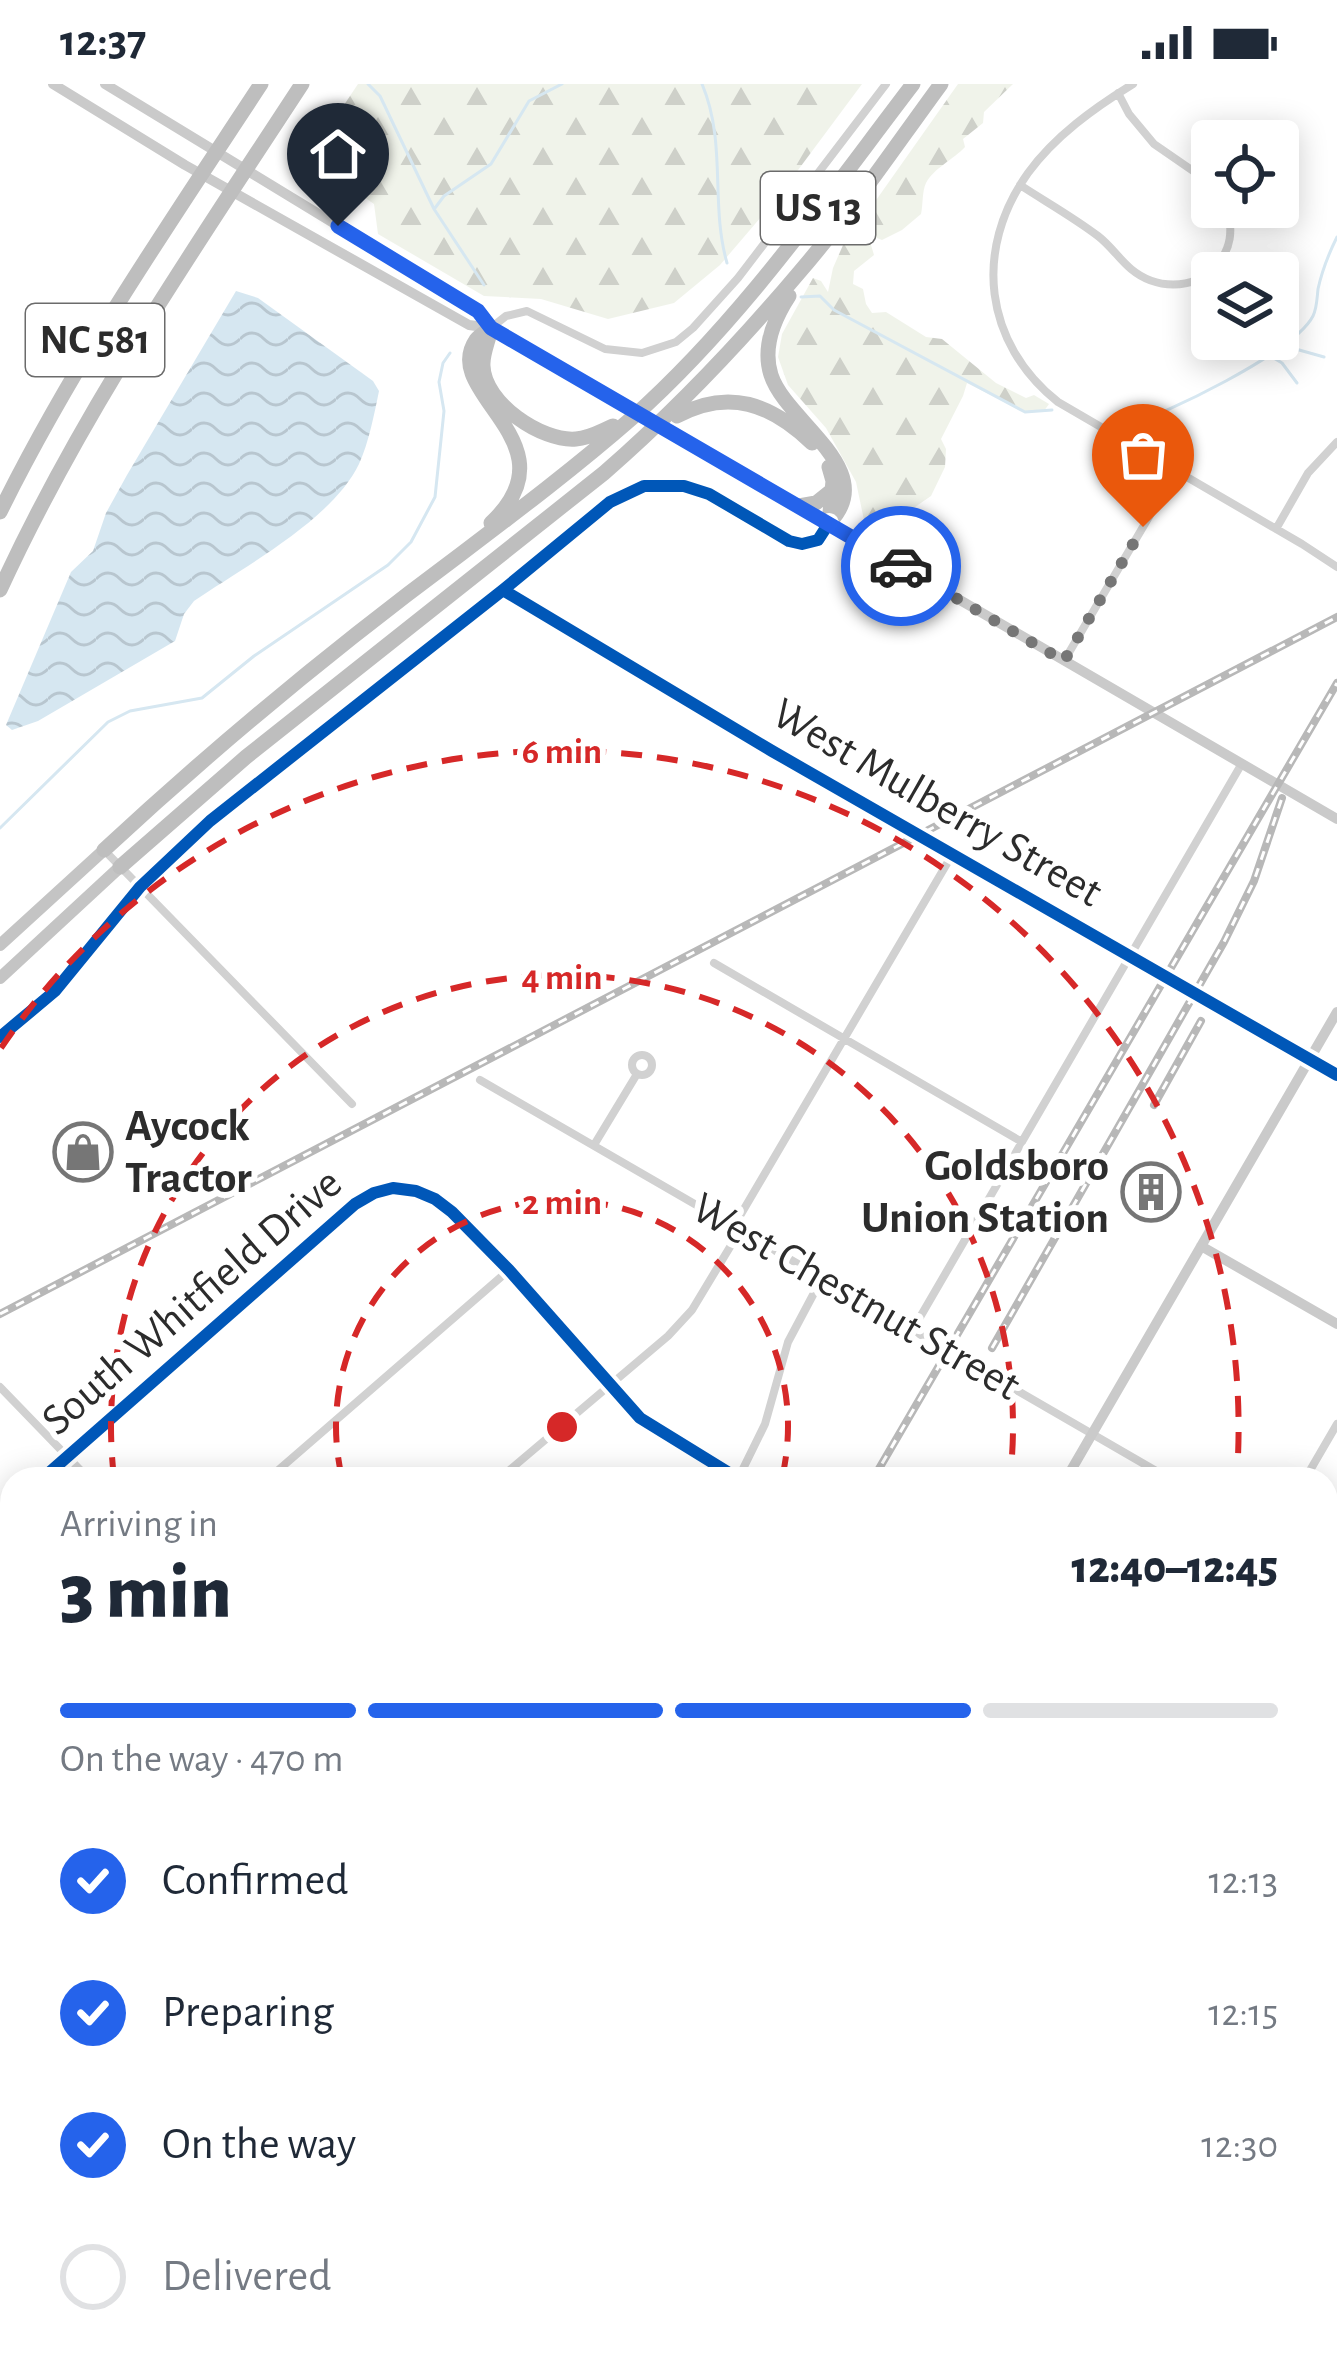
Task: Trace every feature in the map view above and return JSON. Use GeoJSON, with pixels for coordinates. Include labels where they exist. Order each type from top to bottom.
{"type":"FeatureCollection","features":[{"type":"Feature","properties":{"kind":"highway"},"geometry":{"type":"LineString","coordinates":[[202,175],[261,84]]}},
{"type":"Feature","properties":{"kind":"highway"},"geometry":{"type":"LineString","coordinates":[[246,169],[302,84]]}},
{"type":"Feature","properties":{"kind":"highway","name":"US 13"},"geometry":{"type":"LineString","coordinates":[[104,850],[213,751],[632,418],[741,305],[913,84]]}},
{"type":"Feature","properties":{"kind":"highway","name":"US 13"},"geometry":{"type":"LineString","coordinates":[[120,867],[246,757],[661,423],[800,272],[941,84]]}},
{"type":"Feature","properties":{"kind":"highway","name":"NC 581"},"geometry":{"type":"LineString","coordinates":[[0,590],[95,407],[246,169]]}},
{"type":"Feature","properties":{"kind":"highway","name":"NC 581"},"geometry":{"type":"LineString","coordinates":[[0,512],[72,378],[202,175]]}},
{"type":"Feature","properties":{"kind":"highway"},"geometry":{"type":"LineString","coordinates":[[800,272],[771,329],[768,362],[778,389],[832,454],[841,474],[843,504],[829,523]]}},
{"type":"Feature","properties":{"kind":"highway"},"geometry":{"type":"LineString","coordinates":[[491,328],[484,374],[505,405],[532,428],[579,439],[632,418]]}},
{"type":"Feature","properties":{"kind":"highway"},"geometry":{"type":"LineString","coordinates":[[462,553],[508,503],[518,475],[514,440],[471,372],[476,341],[491,328]]}},
{"type":"Feature","properties":{"kind":"highway"},"geometry":{"type":"LineString","coordinates":[[661,423],[712,401],[760,408],[792,425],[828,465],[829,523]]}},
{"type":"Feature","properties":{"kind":"highway"},"geometry":{"type":"LineString","coordinates":[[799,506],[817,503],[832,489]]}},
{"type":"Feature","properties":{"kind":"main road"},"geometry":{"type":"LineString","coordinates":[[53,84],[202,175],[469,325],[491,328],[1337,819]]}},
{"type":"Feature","properties":{"kind":"main road"},"geometry":{"type":"LineString","coordinates":[[105,84],[478,311],[491,328]]}},
{"type":"Feature","properties":{"kind":"main road","name":"US 13"},"geometry":{"type":"LineString","coordinates":[[0,945],[104,850]]}},
{"type":"Feature","properties":{"kind":"main road","name":"US 13"},"geometry":{"type":"LineString","coordinates":[[0,978],[120,867]]}},
{"type":"Feature","properties":{"kind":"main road"},"geometry":{"type":"LineString","coordinates":[[1073,1467],[1337,1012]]}},
{"type":"Feature","properties":{"kind":"main road"},"geometry":{"type":"LineString","coordinates":[[1201,1246],[1337,1324]]}},
{"type":"Feature","properties":{"kind":"street"},"geometry":{"type":"LineString","coordinates":[[491,328],[506,316],[527,311],[604,349],[642,353],[676,342],[738,278],[886,84]]}},
{"type":"Feature","properties":{"kind":"street"},"geometry":{"type":"LineString","coordinates":[[1133,84],[1053,145],[1020,185],[1002,223],[993,277],[997,309],[1013,352],[1031,378],[1058,402],[1337,567]]}},
{"type":"Feature","properties":{"kind":"street"},"geometry":{"type":"LineString","coordinates":[[1118,93],[1154,144],[1191,170]]}},
{"type":"Feature","properties":{"kind":"street"},"geometry":{"type":"LineString","coordinates":[[1020,185],[1095,234],[1134,272],[1171,285],[1197,280],[1218,264],[1231,239],[1230,228]]}},
{"type":"Feature","properties":{"kind":"street"},"geometry":{"type":"LineString","coordinates":[[1276,529],[1309,472],[1337,442]]}},
{"type":"Feature","properties":{"kind":"street"},"geometry":{"type":"LineString","coordinates":[[1064,661],[1176,471]]}},
{"type":"Feature","properties":{"kind":"street"},"geometry":{"type":"LineString","coordinates":[[0,1037],[56,991],[140,887],[226,808],[610,502],[644,486],[670,484],[697,489],[797,543],[818,539],[829,523]]}},
{"type":"Feature","properties":{"kind":"street","name":"West Mulberry Street"},"geometry":{"type":"LineString","coordinates":[[503,590],[779,756],[1337,1076]]}},
{"type":"Feature","properties":{"kind":"street"},"geometry":{"type":"LineString","coordinates":[[912,1331],[1240,764]]}},
{"type":"Feature","properties":{"kind":"street"},"geometry":{"type":"LineString","coordinates":[[104,850],[352,1104]]}},
{"type":"Feature","properties":{"kind":"street"},"geometry":{"type":"LineString","coordinates":[[513,1467],[668,1336],[692,1310],[736,1237],[734,1226],[952,855]]}},
{"type":"Feature","properties":{"kind":"street"},"geometry":{"type":"LineString","coordinates":[[713,963],[1022,1142]]}},
{"type":"Feature","properties":{"kind":"street"},"geometry":{"type":"LineString","coordinates":[[594,1145],[637,1074]]}},
{"type":"Feature","properties":{"kind":"street","name":"West Chestnut Street"},"geometry":{"type":"LineString","coordinates":[[480,1080],[1149,1467]]}},
{"type":"Feature","properties":{"kind":"street","name":"South Whitfield Drive"},"geometry":{"type":"LineString","coordinates":[[55,1467],[355,1204],[374,1193],[392,1188],[435,1199],[509,1270]]}},
{"type":"Feature","properties":{"kind":"street"},"geometry":{"type":"LineString","coordinates":[[282,1467],[509,1270],[652,1427],[719,1467]]}},
{"type":"Feature","properties":{"kind":"street"},"geometry":{"type":"LineString","coordinates":[[745,1467],[764,1427],[792,1332],[822,1278]]}},
{"type":"Feature","properties":{"kind":"street"},"geometry":{"type":"LineString","coordinates":[[0,1388],[78,1467]]}},
{"type":"Feature","properties":{"kind":"street"},"geometry":{"type":"LineString","coordinates":[[1312,1467],[1337,1424]]}},
{"type":"Feature","properties":{"kind":"green space"},"geometry":{"type":"Polygon","coordinates":[[[358,84],[862,84],[778,197],[720,265],[674,303],[608,319],[541,299],[484,296],[378,234],[374,204],[321,167],[320,141],[358,84]]]}},
{"type":"Feature","properties":{"kind":"green space"},"geometry":{"type":"Polygon","coordinates":[[[958,84],[1013,84],[984,112],[983,123],[963,139],[965,147],[929,178],[921,214],[882,240],[872,236],[874,255],[854,271],[853,284],[863,289],[872,313],[886,312],[926,337],[942,339],[996,383],[1049,404],[1044,411],[1025,412],[967,383],[941,439],[945,467],[931,496],[902,516],[882,538],[864,520],[856,482],[826,428],[788,385],[778,357],[782,334],[813,278],[828,292],[847,236],[958,84]]]}},
{"type":"Feature","properties":{"kind":"water"},"geometry":{"type":"Polygon","coordinates":[[[236,291],[258,298],[373,381],[379,391],[359,464],[346,485],[308,523],[194,601],[175,641],[38,721],[12,730],[6,725],[71,572],[93,551],[106,513],[236,291]]]}},
{"type":"Feature","properties":{"kind":"waterway"},"geometry":{"type":"LineString","coordinates":[[368,84],[380,96],[434,209],[484,285]]}},
{"type":"Feature","properties":{"kind":"waterway"},"geometry":{"type":"LineString","coordinates":[[435,208],[444,196],[491,164],[529,101],[562,84]]}},
{"type":"Feature","properties":{"kind":"waterway"},"geometry":{"type":"LineString","coordinates":[[702,84],[714,129],[719,218],[727,263]]}},
{"type":"Feature","properties":{"kind":"waterway"},"geometry":{"type":"LineString","coordinates":[[1123,428],[1226,381],[1301,331],[1314,313],[1337,237]]}},
{"type":"Feature","properties":{"kind":"waterway"},"geometry":{"type":"LineString","coordinates":[[801,297],[820,296],[834,310],[1025,412],[1052,410]]}},
{"type":"Feature","properties":{"kind":"waterway"},"geometry":{"type":"LineString","coordinates":[[1299,350],[1324,357]]}},
{"type":"Feature","properties":{"kind":"waterway"},"geometry":{"type":"LineString","coordinates":[[0,828],[108,722],[130,711],[202,698],[254,656],[388,565],[411,542],[435,497],[444,411],[439,382],[450,353]]}},
{"type":"Feature","properties":{"kind":"waterway"},"geometry":{"type":"LineString","coordinates":[[1277,360],[1297,383]]}},
{"type":"Feature","properties":{"kind":"railway"},"geometry":{"type":"LineString","coordinates":[[0,1314],[1337,617]]}},
{"type":"Feature","properties":{"kind":"railway"},"geometry":{"type":"LineString","coordinates":[[880,1467],[1337,683]]}},
{"type":"Feature","properties":{"kind":"railway"},"geometry":{"type":"LineString","coordinates":[[992,1348],[1224,942],[1254,881],[1282,798]]}},
{"type":"Feature","properties":{"kind":"railway"},"geometry":{"type":"LineString","coordinates":[[1154,1105],[1201,1021]]}},
{"type":"Feature","properties":{"kind":"cycle path"},"geometry":{"type":"LineString","coordinates":[[0,1037],[55,991],[140,887],[210,821],[610,502],[644,486],[684,486],[709,494],[802,544],[818,540],[829,523]]}},
{"type":"Feature","properties":{"kind":"cycle path"},"geometry":{"type":"LineString","coordinates":[[503,590],[772,751],[1337,1075]]}},
{"type":"Feature","properties":{"kind":"cycle path"},"geometry":{"type":"LineString","coordinates":[[56,1467],[355,1204],[393,1188],[416,1191],[452,1212],[640,1418],[720,1467]]}},
{"type":"Feature","properties":{"kind":"way so far"},"geometry":{"type":"LineString","coordinates":[[901,566],[1064,661],[1143,527]]}},
{"type":"Feature","properties":{"kind":"place","name":"Aycock Tractor"},"geometry":{"type":"Point","coordinates":[83,1152]}},
{"type":"Feature","properties":{"kind":"place","name":"Goldsboro Union Station"},"geometry":{"type":"Point","coordinates":[1151,1192]}},
{"type":"Feature","properties":{"kind":"route"},"geometry":{"type":"LineString","coordinates":[[338,226],[478,311],[491,328],[901,566]]}}]}
